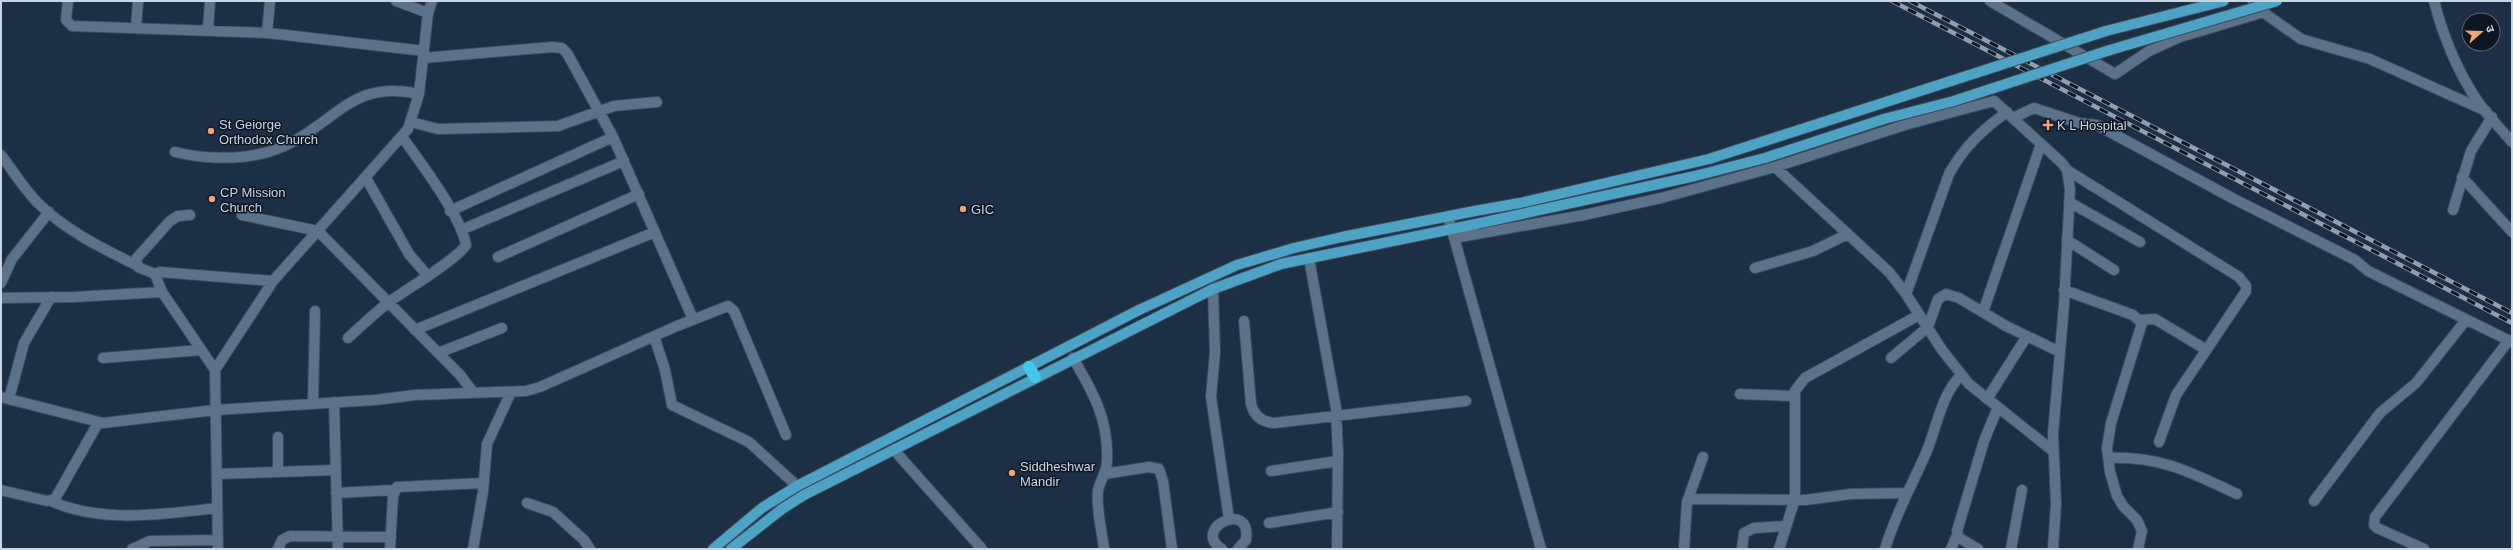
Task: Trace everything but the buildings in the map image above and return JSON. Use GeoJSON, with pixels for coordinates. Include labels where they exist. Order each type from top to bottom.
{"type":"FeatureCollection","features":[{"type":"Feature","properties":{"kind":"main road"},"geometry":{"type":"LineString","coordinates":[[731,549],[782,509],[804,495],[894,450],[1139,310],[1237,266],[1294,248],[1448,216],[1520,203],[1709,159],[2106,32],[2224,1]]}},
{"type":"Feature","properties":{"kind":"main road"},"geometry":{"type":"LineString","coordinates":[[713,549],[762,508],[797,486],[1032,372],[1073,358],[1213,289],[1261,269],[1309,258],[1453,234],[1476,224],[1695,176],[1765,158],[1884,119],[1954,101],[2110,50],[2277,1]]}},
{"type":"Feature","properties":{"kind":"street"},"geometry":{"type":"LineString","coordinates":[[68,1],[66,20],[69,25],[267,33],[423,55],[552,47],[562,48],[568,53],[613,137],[693,319]]}},
{"type":"Feature","properties":{"kind":"street"},"geometry":{"type":"LineString","coordinates":[[136,28],[138,1]]}},
{"type":"Feature","properties":{"kind":"street"},"geometry":{"type":"LineString","coordinates":[[208,30],[210,1]]}},
{"type":"Feature","properties":{"kind":"street"},"geometry":{"type":"LineString","coordinates":[[267,33],[270,1]]}},
{"type":"Feature","properties":{"kind":"street"},"geometry":{"type":"LineString","coordinates":[[396,1],[428,13]]}},
{"type":"Feature","properties":{"kind":"street"},"geometry":{"type":"LineString","coordinates":[[214,370],[273,281],[402,137],[411,122],[419,94],[428,13],[432,1]]}},
{"type":"Feature","properties":{"kind":"street"},"geometry":{"type":"LineString","coordinates":[[1990,1],[2115,74],[2149,51],[2180,37],[2264,12]]}},
{"type":"Feature","properties":{"kind":"street"},"geometry":{"type":"LineString","coordinates":[[2253,1],[2264,12],[2301,39],[2370,60],[2489,114]]}},
{"type":"Feature","properties":{"kind":"street"},"geometry":{"type":"LineString","coordinates":[[2434,1],[2456,63],[2466,83],[2512,142]]}},
{"type":"Feature","properties":{"kind":"street"},"geometry":{"type":"LineString","coordinates":[[175,152],[197,158],[233,157],[270,151],[294,142],[347,103],[371,93],[400,90],[419,94]]}},
{"type":"Feature","properties":{"kind":"street"},"geometry":{"type":"LineString","coordinates":[[1453,234],[1630,205],[1775,167],[1908,124],[1994,101],[2067,170],[2244,281],[2246,291],[2176,395],[2159,442]]}},
{"type":"Feature","properties":{"kind":"street"},"geometry":{"type":"LineString","coordinates":[[411,122],[438,129],[558,126],[614,106],[657,102]]}},
{"type":"Feature","properties":{"kind":"street"},"geometry":{"type":"LineString","coordinates":[[1906,294],[1949,174],[1958,158],[1982,130],[2010,115],[2034,108],[2079,123],[2097,125],[2234,199],[2355,260],[2368,271],[2510,341],[2375,517],[2374,525],[2377,528],[2424,549]]}},
{"type":"Feature","properties":{"kind":"street"},"geometry":{"type":"LineString","coordinates":[[2453,210],[2471,151],[2489,114]]}},
{"type":"Feature","properties":{"kind":"street"},"geometry":{"type":"LineString","coordinates":[[348,338],[388,303],[462,251],[466,245],[461,230],[428,173],[402,137]]}},
{"type":"Feature","properties":{"kind":"street"},"geometry":{"type":"LineString","coordinates":[[450,211],[613,137]]}},
{"type":"Feature","properties":{"kind":"street"},"geometry":{"type":"LineString","coordinates":[[1982,312],[2041,144]]}},
{"type":"Feature","properties":{"kind":"street"},"geometry":{"type":"LineString","coordinates":[[1,154],[24,186],[49,212],[83,237],[155,274],[162,292],[214,370],[218,544],[150,541],[132,549]]}},
{"type":"Feature","properties":{"kind":"street"},"geometry":{"type":"LineString","coordinates":[[461,230],[624,161]]}},
{"type":"Feature","properties":{"kind":"street"},"geometry":{"type":"LineString","coordinates":[[1775,167],[1878,260],[1906,294],[1961,375],[1987,399],[2053,451]]}},
{"type":"Feature","properties":{"kind":"street"},"geometry":{"type":"LineString","coordinates":[[2053,549],[2056,504],[2053,451],[2069,202],[2067,170]]}},
{"type":"Feature","properties":{"kind":"street"},"geometry":{"type":"LineString","coordinates":[[2462,177],[2512,232]]}},
{"type":"Feature","properties":{"kind":"street"},"geometry":{"type":"LineString","coordinates":[[366,178],[405,249],[427,276]]}},
{"type":"Feature","properties":{"kind":"street"},"geometry":{"type":"LineString","coordinates":[[498,257],[639,194]]}},
{"type":"Feature","properties":{"kind":"street"},"geometry":{"type":"LineString","coordinates":[[2069,202],[2140,242]]}},
{"type":"Feature","properties":{"kind":"street"},"geometry":{"type":"LineString","coordinates":[[1,283],[12,258],[49,212]]}},
{"type":"Feature","properties":{"kind":"street"},"geometry":{"type":"LineString","coordinates":[[136,265],[136,259],[140,253],[170,221],[178,216],[190,215]]}},
{"type":"Feature","properties":{"kind":"street"},"geometry":{"type":"LineString","coordinates":[[242,215],[318,231],[438,353],[473,392]]}},
{"type":"Feature","properties":{"kind":"street"},"geometry":{"type":"LineString","coordinates":[[1448,216],[1541,549]]}},
{"type":"Feature","properties":{"kind":"street"},"geometry":{"type":"LineString","coordinates":[[415,330],[655,232]]}},
{"type":"Feature","properties":{"kind":"street"},"geometry":{"type":"LineString","coordinates":[[1755,268],[1813,251],[1848,234]]}},
{"type":"Feature","properties":{"kind":"street"},"geometry":{"type":"LineString","coordinates":[[2067,240],[2114,270]]}},
{"type":"Feature","properties":{"kind":"street"},"geometry":{"type":"LineString","coordinates":[[1309,258],[1331,376],[1336,417],[1338,461],[1337,549]]}},
{"type":"Feature","properties":{"kind":"street"},"geometry":{"type":"LineString","coordinates":[[155,274],[160,272],[273,281]]}},
{"type":"Feature","properties":{"kind":"street"},"geometry":{"type":"LineString","coordinates":[[1213,289],[1215,352],[1211,396],[1229,519]]}},
{"type":"Feature","properties":{"kind":"street"},"geometry":{"type":"LineString","coordinates":[[2064,290],[2140,320],[2155,319],[2205,350]]}},
{"type":"Feature","properties":{"kind":"street"},"geometry":{"type":"LineString","coordinates":[[1,298],[51,298],[162,292]]}},
{"type":"Feature","properties":{"kind":"street"},"geometry":{"type":"LineString","coordinates":[[1891,358],[1928,327],[1938,299],[1946,294],[1959,298],[1982,312],[2060,352]]}},
{"type":"Feature","properties":{"kind":"street"},"geometry":{"type":"LineString","coordinates":[[51,298],[24,343],[5,398],[98,423],[215,410],[313,404],[415,395],[511,392],[540,387],[693,319],[728,306],[734,311],[786,435]]}},
{"type":"Feature","properties":{"kind":"street"},"geometry":{"type":"LineString","coordinates":[[313,404],[315,311]]}},
{"type":"Feature","properties":{"kind":"street"},"geometry":{"type":"LineString","coordinates":[[1779,549],[1795,499],[1795,396],[1797,386],[1805,378],[1919,314]]}},
{"type":"Feature","properties":{"kind":"street"},"geometry":{"type":"LineString","coordinates":[[2138,549],[2142,531],[2137,520],[2123,506],[2117,496],[2108,458],[2107,440],[2111,422],[2142,327],[2140,320]]}},
{"type":"Feature","properties":{"kind":"street"},"geometry":{"type":"LineString","coordinates":[[2314,501],[2380,412],[2416,383],[2466,320]]}},
{"type":"Feature","properties":{"kind":"street"},"geometry":{"type":"LineString","coordinates":[[1244,321],[1251,404],[1259,418],[1274,423],[1466,402]]}},
{"type":"Feature","properties":{"kind":"street"},"geometry":{"type":"LineString","coordinates":[[438,353],[502,328]]}},
{"type":"Feature","properties":{"kind":"street"},"geometry":{"type":"LineString","coordinates":[[654,336],[665,370],[672,405],[749,442],[797,486]]}},
{"type":"Feature","properties":{"kind":"street"},"geometry":{"type":"LineString","coordinates":[[1987,399],[2027,336]]}},
{"type":"Feature","properties":{"kind":"street"},"geometry":{"type":"LineString","coordinates":[[103,358],[201,350]]}},
{"type":"Feature","properties":{"kind":"street"},"geometry":{"type":"LineString","coordinates":[[1073,358],[1094,394],[1101,413],[1108,460],[1098,491],[1098,503],[1104,549]]}},
{"type":"Feature","properties":{"kind":"street"},"geometry":{"type":"LineString","coordinates":[[1885,549],[1892,524],[1926,452],[1948,391],[1961,375]]}},
{"type":"Feature","properties":{"kind":"street"},"geometry":{"type":"LineString","coordinates":[[473,549],[484,483],[486,444],[511,392]]}},
{"type":"Feature","properties":{"kind":"street"},"geometry":{"type":"LineString","coordinates":[[1740,394],[1795,396]]}},
{"type":"Feature","properties":{"kind":"street"},"geometry":{"type":"LineString","coordinates":[[334,402],[338,549]]}},
{"type":"Feature","properties":{"kind":"street"},"geometry":{"type":"LineString","coordinates":[[1951,549],[1981,450],[1998,407]]}},
{"type":"Feature","properties":{"kind":"street"},"geometry":{"type":"LineString","coordinates":[[51,500],[59,495],[98,423]]}},
{"type":"Feature","properties":{"kind":"street"},"geometry":{"type":"LineString","coordinates":[[278,437],[278,472]]}},
{"type":"Feature","properties":{"kind":"street"},"geometry":{"type":"LineString","coordinates":[[894,450],[982,549]]}},
{"type":"Feature","properties":{"kind":"street"},"geometry":{"type":"LineString","coordinates":[[1684,549],[1688,499],[1703,457]]}},
{"type":"Feature","properties":{"kind":"street"},"geometry":{"type":"LineString","coordinates":[[2108,458],[2146,459],[2173,465],[2237,494]]}},
{"type":"Feature","properties":{"kind":"street"},"geometry":{"type":"LineString","coordinates":[[1271,471],[1338,461]]}},
{"type":"Feature","properties":{"kind":"street"},"geometry":{"type":"LineString","coordinates":[[1104,474],[1149,467],[1159,469],[1163,481],[1172,549]]}},
{"type":"Feature","properties":{"kind":"street"},"geometry":{"type":"LineString","coordinates":[[217,474],[336,470]]}},
{"type":"Feature","properties":{"kind":"street"},"geometry":{"type":"LineString","coordinates":[[336,493],[394,490],[402,486],[484,483]]}},
{"type":"Feature","properties":{"kind":"street"},"geometry":{"type":"LineString","coordinates":[[1,490],[51,500],[79,511],[150,515],[217,508]]}},
{"type":"Feature","properties":{"kind":"street"},"geometry":{"type":"LineString","coordinates":[[390,549],[394,490]]}},
{"type":"Feature","properties":{"kind":"street"},"geometry":{"type":"LineString","coordinates":[[2012,549],[2022,490]]}},
{"type":"Feature","properties":{"kind":"street"},"geometry":{"type":"LineString","coordinates":[[1688,499],[1820,499],[1870,493],[1906,493]]}},
{"type":"Feature","properties":{"kind":"street"},"geometry":{"type":"LineString","coordinates":[[527,503],[553,512],[584,540],[590,549]]}},
{"type":"Feature","properties":{"kind":"street"},"geometry":{"type":"LineString","coordinates":[[1270,523],[1338,512]]}},
{"type":"Feature","properties":{"kind":"street"},"geometry":{"type":"LineString","coordinates":[[1222,549],[1216,544],[1214,532],[1220,523],[1229,519],[1239,522],[1246,530],[1246,540],[1238,549]]}},
{"type":"Feature","properties":{"kind":"street"},"geometry":{"type":"LineString","coordinates":[[1742,549],[1744,533],[1750,529],[1786,526]]}},
{"type":"Feature","properties":{"kind":"street"},"geometry":{"type":"LineString","coordinates":[[1956,534],[1960,540],[1978,549]]}},
{"type":"Feature","properties":{"kind":"street"},"geometry":{"type":"LineString","coordinates":[[278,549],[282,540],[290,536],[391,537]]}},
{"type":"Feature","properties":{"kind":"railway"},"geometry":{"type":"LineString","coordinates":[[1892,1],[2512,323]]}},
{"type":"Feature","properties":{"kind":"railway"},"geometry":{"type":"LineString","coordinates":[[1910,1],[2512,313]]}},
{"type":"Feature","properties":{"kind":"place","name":"K L Hospital"},"geometry":{"type":"Point","coordinates":[2048,125]}},
{"type":"Feature","properties":{"kind":"place","name":"St Geiorge Orthodox Church"},"geometry":{"type":"Point","coordinates":[211,131]}},
{"type":"Feature","properties":{"kind":"place","name":"CP Mission Church"},"geometry":{"type":"Point","coordinates":[212,199]}},
{"type":"Feature","properties":{"kind":"place","name":"GIC"},"geometry":{"type":"Point","coordinates":[963,209]}},
{"type":"Feature","properties":{"kind":"place","name":"Siddheshwar Mandir"},"geometry":{"type":"Point","coordinates":[1012,473]}}]}
